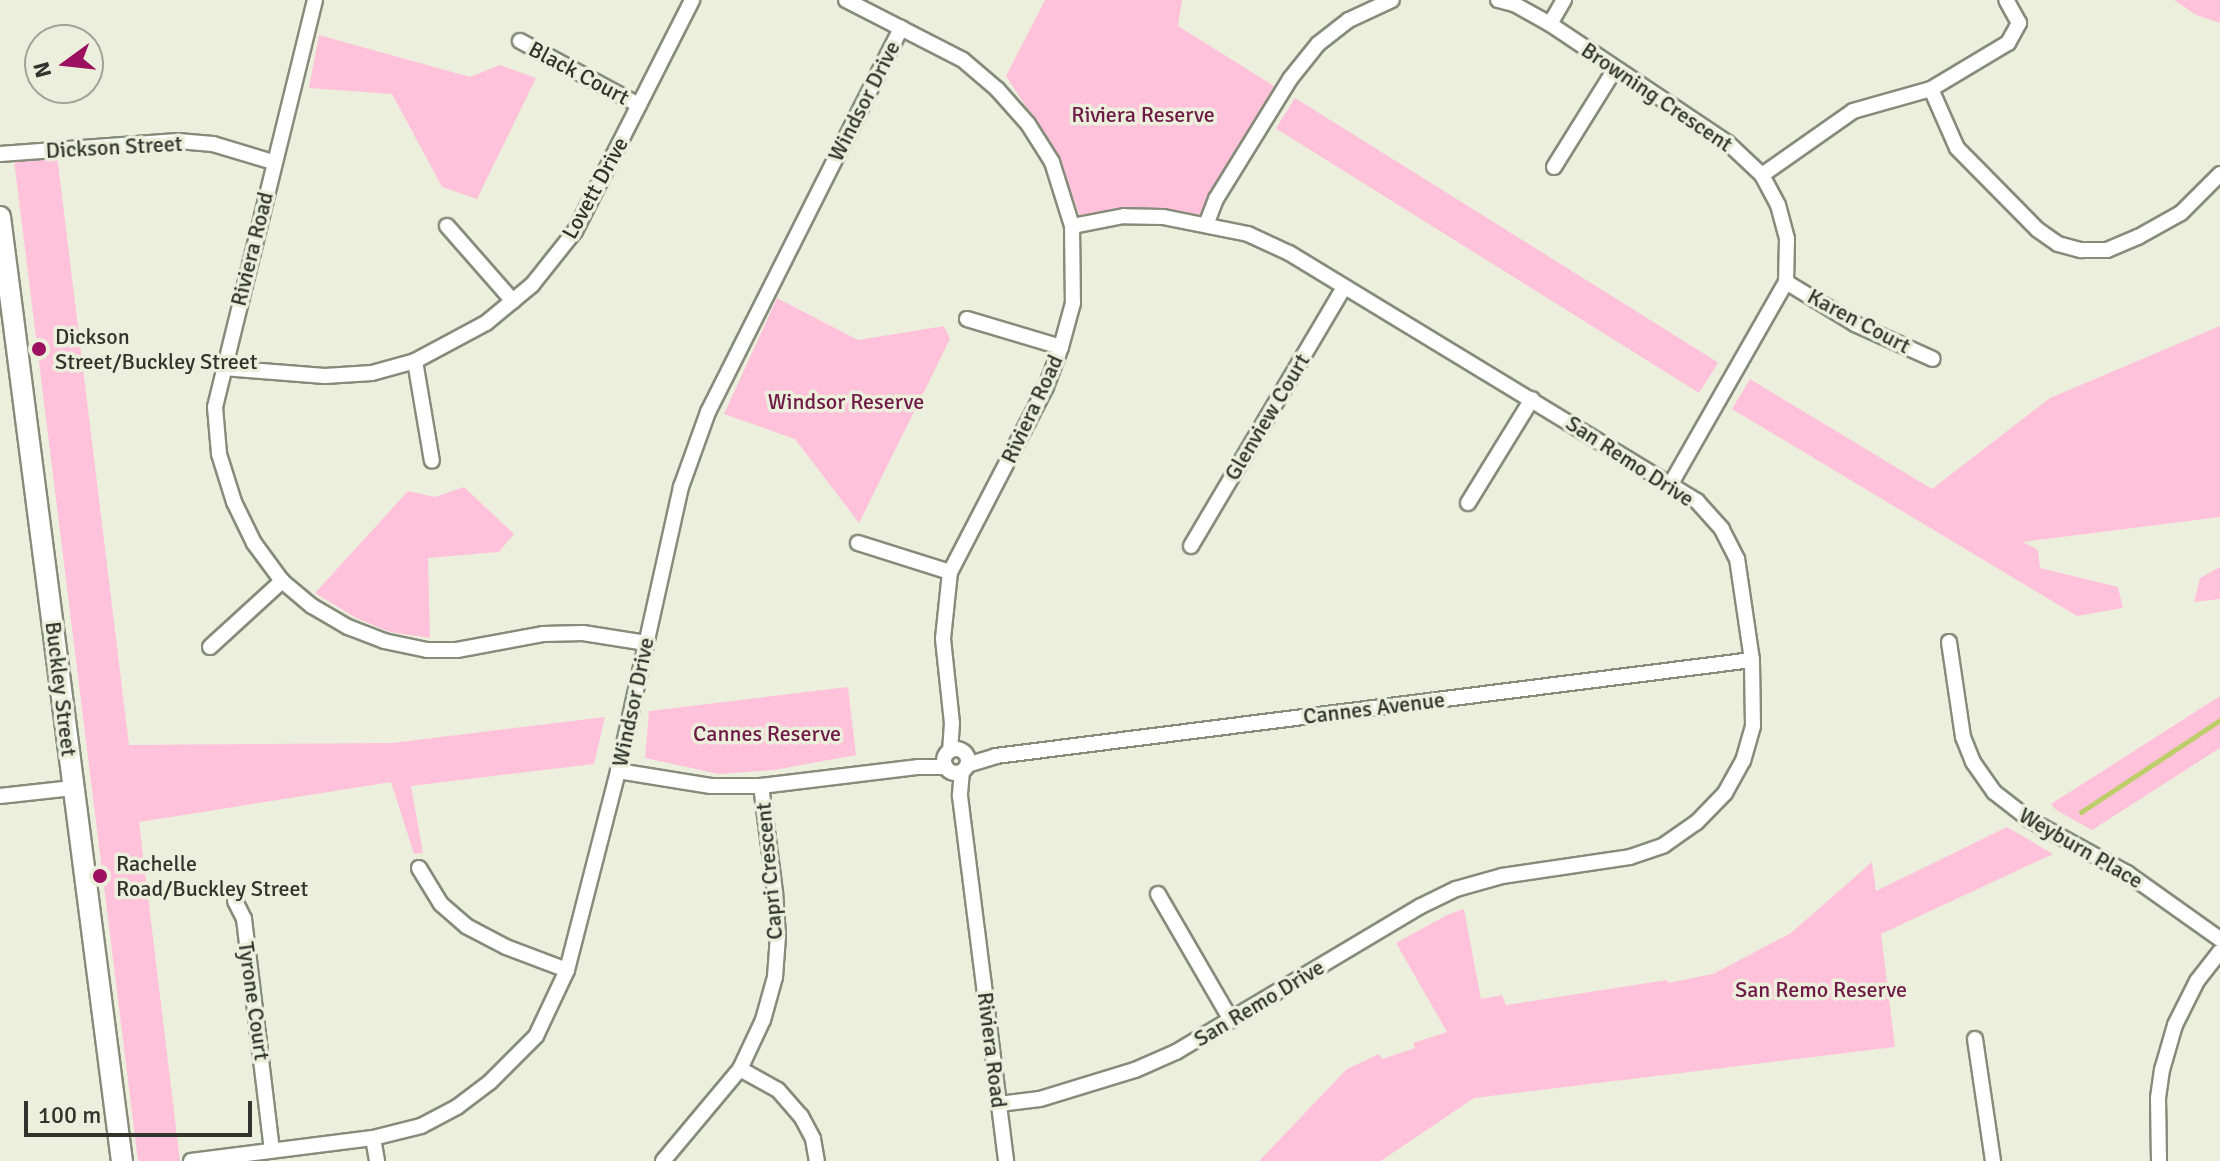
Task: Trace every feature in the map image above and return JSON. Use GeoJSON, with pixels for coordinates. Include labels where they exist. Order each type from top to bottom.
{"type":"FeatureCollection","features":[{"type":"Feature","properties":{"kind":"main road","name":"Buckley Street"},"geometry":{"type":"LineString","coordinates":[[0,217],[122,1161]]}},
{"type":"Feature","properties":{"kind":"street","name":"Riviera Road"},"geometry":{"type":"LineString","coordinates":[[315,0],[215,407],[219,454],[234,502],[254,543],[282,581],[312,606],[348,627],[384,641],[427,650],[457,650],[543,634],[583,633],[646,643]]}},
{"type":"Feature","properties":{"kind":"street","name":"Lovett Drive"},"geometry":{"type":"LineString","coordinates":[[223,368],[325,376],[372,373],[415,361],[456,341],[513,301],[532,285],[575,231],[692,0]]}},
{"type":"Feature","properties":{"kind":"street","name":"Riviera Road"},"geometry":{"type":"LineString","coordinates":[[846,0],[963,60],[997,89],[1028,124],[1052,162],[1072,226],[1073,303],[1061,347],[1046,387],[950,572],[943,639],[1006,1161]]}},
{"type":"Feature","properties":{"kind":"street"},"geometry":{"type":"LineString","coordinates":[[1212,227],[1216,199],[1290,79],[1318,44],[1349,20],[1392,0]]}},
{"type":"Feature","properties":{"kind":"street","name":"Browning Crescent"},"geometry":{"type":"LineString","coordinates":[[1498,0],[1514,4],[1550,24],[1728,143],[1762,175],[1778,205],[1787,239],[1786,282],[1671,484]]}},
{"type":"Feature","properties":{"kind":"street"},"geometry":{"type":"LineString","coordinates":[[1550,24],[1564,0]]}},
{"type":"Feature","properties":{"kind":"street"},"geometry":{"type":"LineString","coordinates":[[1762,175],[1853,111],[1931,89],[2008,43],[2019,23],[2006,0]]}},
{"type":"Feature","properties":{"kind":"street","name":"Windsor Drive"},"geometry":{"type":"LineString","coordinates":[[191,1161],[373,1138],[421,1126],[457,1107],[490,1082],[536,1036],[567,970],[618,771],[681,487],[708,412],[901,28]]}},
{"type":"Feature","properties":{"kind":"street","name":"Black Court"},"geometry":{"type":"LineString","coordinates":[[520,41],[639,105]]}},
{"type":"Feature","properties":{"kind":"street"},"geometry":{"type":"LineString","coordinates":[[1554,167],[1615,69]]}},
{"type":"Feature","properties":{"kind":"street"},"geometry":{"type":"LineString","coordinates":[[1931,89],[1957,148],[2038,230],[2058,244],[2081,250],[2107,250],[2138,237],[2181,213],[2220,174]]}},
{"type":"Feature","properties":{"kind":"street","name":"Dickson Street"},"geometry":{"type":"LineString","coordinates":[[0,154],[178,141],[213,144],[273,162]]}},
{"type":"Feature","properties":{"kind":"street","name":"San Remo Drive"},"geometry":{"type":"LineString","coordinates":[[1000,1110],[1023,1109],[1040,1099],[1135,1070],[1176,1052],[1421,906],[1456,889],[1502,876],[1630,857],[1664,845],[1696,823],[1725,793],[1743,761],[1753,726],[1752,660],[1737,559],[1722,529],[1697,501],[1532,399],[1343,289],[1289,253],[1248,234],[1163,217],[1124,216],[1072,226]]}},
{"type":"Feature","properties":{"kind":"street"},"geometry":{"type":"LineString","coordinates":[[447,226],[513,301]]}},
{"type":"Feature","properties":{"kind":"street","name":"Karen Court"},"geometry":{"type":"LineString","coordinates":[[1786,282],[1855,324],[1933,359]]}},
{"type":"Feature","properties":{"kind":"street","name":"Glenview Court"},"geometry":{"type":"LineString","coordinates":[[1191,546],[1343,289]]}},
{"type":"Feature","properties":{"kind":"street"},"geometry":{"type":"LineString","coordinates":[[967,319],[1061,347]]}},
{"type":"Feature","properties":{"kind":"street"},"geometry":{"type":"LineString","coordinates":[[415,361],[432,461]]}},
{"type":"Feature","properties":{"kind":"street"},"geometry":{"type":"LineString","coordinates":[[1468,503],[1532,399]]}},
{"type":"Feature","properties":{"kind":"street"},"geometry":{"type":"LineString","coordinates":[[858,543],[950,572]]}},
{"type":"Feature","properties":{"kind":"street"},"geometry":{"type":"LineString","coordinates":[[210,647],[282,581]]}},
{"type":"Feature","properties":{"kind":"street","name":"Weyburn Place"},"geometry":{"type":"LineString","coordinates":[[1949,642],[1963,737],[1979,773],[1994,792],[2030,820],[2127,873],[2220,939]]}},
{"type":"Feature","properties":{"kind":"street","name":"Cannes Avenue"},"geometry":{"type":"LineString","coordinates":[[618,771],[711,786],[761,786],[1752,660]]}},
{"type":"Feature","properties":{"kind":"street","name":"Capri Crescent"},"geometry":{"type":"LineString","coordinates":[[663,1161],[740,1069],[763,1020],[775,977],[778,936],[775,892],[761,786]]}},
{"type":"Feature","properties":{"kind":"street"},"geometry":{"type":"LineString","coordinates":[[0,796],[73,788]]}},
{"type":"Feature","properties":{"kind":"street"},"geometry":{"type":"LineString","coordinates":[[419,868],[441,904],[466,926],[506,947],[567,970]]}},
{"type":"Feature","properties":{"kind":"street"},"geometry":{"type":"LineString","coordinates":[[1158,894],[1231,1020]]}},
{"type":"Feature","properties":{"kind":"street","name":"Tyrone Court"},"geometry":{"type":"LineString","coordinates":[[235,901],[244,919],[272,1150]]}},
{"type":"Feature","properties":{"kind":"street"},"geometry":{"type":"LineString","coordinates":[[2159,1161],[2162,1070],[2181,1014],[2197,981],[2220,952]]}},
{"type":"Feature","properties":{"kind":"street"},"geometry":{"type":"LineString","coordinates":[[1975,1039],[1993,1161]]}},
{"type":"Feature","properties":{"kind":"street"},"geometry":{"type":"LineString","coordinates":[[740,1069],[778,1090],[801,1116],[813,1139],[817,1161]]}},
{"type":"Feature","properties":{"kind":"street"},"geometry":{"type":"LineString","coordinates":[[373,1138],[377,1161]]}},
{"type":"Feature","properties":{"kind":"green space","name":"Riviera Reserve"},"geometry":{"type":"Polygon","coordinates":[[[1045,0],[1182,0],[1178,26],[1274,86],[1204,215],[1126,209],[1080,216],[1054,149],[1006,76],[1045,0]]]}},
{"type":"Feature","properties":{"kind":"green space"},"geometry":{"type":"Polygon","coordinates":[[[2174,0],[2220,0],[2220,23],[2196,15],[2174,0]]]}},
{"type":"Feature","properties":{"kind":"green space"},"geometry":{"type":"Polygon","coordinates":[[[319,35],[470,77],[500,65],[536,78],[477,199],[442,187],[392,94],[309,88],[319,35]]]}},
{"type":"Feature","properties":{"kind":"green space"},"geometry":{"type":"Polygon","coordinates":[[[1295,98],[1718,362],[1699,393],[1276,129],[1295,98]]]}},
{"type":"Feature","properties":{"kind":"green space"},"geometry":{"type":"Polygon","coordinates":[[[57,155],[129,745],[392,743],[605,717],[594,764],[411,786],[423,853],[414,854],[391,782],[139,822],[180,1161],[138,1161],[14,160],[57,155]]]}},
{"type":"Feature","properties":{"kind":"green space","name":"Windsor Reserve"},"geometry":{"type":"Polygon","coordinates":[[[777,298],[858,340],[944,326],[950,339],[859,523],[795,439],[724,414],[777,298]]]}},
{"type":"Feature","properties":{"kind":"green space"},"geometry":{"type":"Polygon","coordinates":[[[2220,326],[2220,517],[2023,542],[2038,550],[2040,568],[2118,587],[2123,608],[2077,616],[1732,409],[1750,379],[1932,489],[2050,398],[2220,326]]]}},
{"type":"Feature","properties":{"kind":"green space"},"geometry":{"type":"Polygon","coordinates":[[[464,487],[514,534],[499,552],[428,558],[430,638],[390,632],[356,618],[315,593],[408,491],[435,497],[464,487]]]}},
{"type":"Feature","properties":{"kind":"green space"},"geometry":{"type":"Polygon","coordinates":[[[2220,567],[2220,599],[2194,602],[2200,578],[2220,567]]]}},
{"type":"Feature","properties":{"kind":"green space","name":"Cannes Reserve"},"geometry":{"type":"Polygon","coordinates":[[[848,687],[856,755],[774,770],[719,774],[645,758],[649,711],[848,687]]]}},
{"type":"Feature","properties":{"kind":"green space"},"geometry":{"type":"Polygon","coordinates":[[[2220,696],[2220,748],[2092,830],[2051,804],[2220,696]]]}},
{"type":"Feature","properties":{"kind":"green space","name":"San Remo Reserve"},"geometry":{"type":"Polygon","coordinates":[[[2007,827],[2053,854],[1881,934],[1895,1047],[1474,1098],[1381,1161],[1259,1161],[1347,1069],[1379,1054],[1382,1059],[1415,1048],[1413,1043],[1447,1032],[1396,943],[1447,915],[1464,909],[1481,999],[1502,995],[1506,1005],[1667,980],[1668,983],[1713,974],[1791,933],[1872,862],[1876,891],[2007,827]]]}},
{"type":"Feature","properties":{"kind":"waterway"},"geometry":{"type":"LineString","coordinates":[[2081,812],[2220,720]]}},
{"type":"Feature","properties":{"kind":"place","name":"Dickson Street/Buckley Street"},"geometry":{"type":"Point","coordinates":[39,349]}},
{"type":"Feature","properties":{"kind":"place","name":"Rachelle Road/Buckley Street"},"geometry":{"type":"Point","coordinates":[100,876]}}]}
